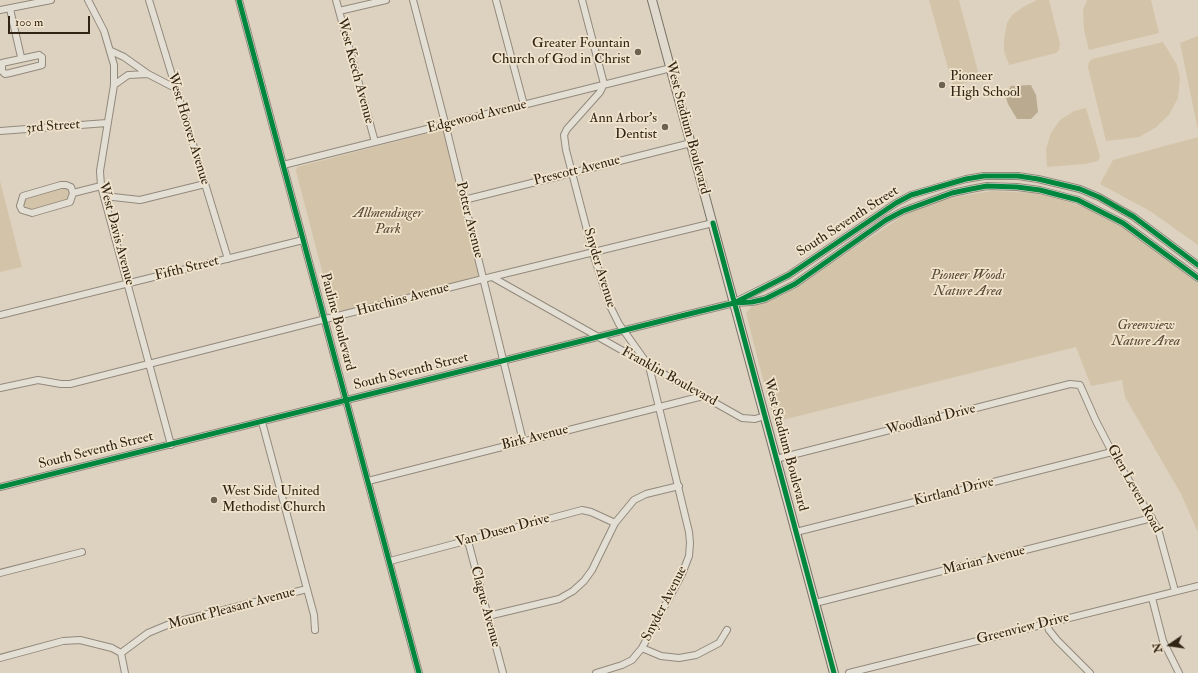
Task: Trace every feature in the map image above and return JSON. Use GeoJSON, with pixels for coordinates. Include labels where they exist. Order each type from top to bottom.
{"type":"FeatureCollection","features":[{"type":"Feature","properties":{"kind":"main road","name":"West Stadium Boulevard"},"geometry":{"type":"LineString","coordinates":[[652,0],[834,673]]}},
{"type":"Feature","properties":{"kind":"street"},"geometry":{"type":"LineString","coordinates":[[0,10],[52,0]]}},
{"type":"Feature","properties":{"kind":"street","name":"West Davis Avenue"},"geometry":{"type":"LineString","coordinates":[[88,0],[104,31],[114,65],[114,85],[100,171],[101,186],[171,445]]}},
{"type":"Feature","properties":{"kind":"street","name":"West Hoover Avenue"},"geometry":{"type":"LineString","coordinates":[[149,0],[228,259]]}},
{"type":"Feature","properties":{"kind":"street","name":"Pauline Boulevard"},"geometry":{"type":"LineString","coordinates":[[239,0],[419,673]]}},
{"type":"Feature","properties":{"kind":"street","name":"West Keech Avenue"},"geometry":{"type":"LineString","coordinates":[[336,0],[375,142]]}},
{"type":"Feature","properties":{"kind":"street"},"geometry":{"type":"LineString","coordinates":[[339,11],[386,0]]}},
{"type":"Feature","properties":{"kind":"street","name":"Potter Avenue"},"geometry":{"type":"LineString","coordinates":[[412,0],[446,124],[523,441]]}},
{"type":"Feature","properties":{"kind":"street"},"geometry":{"type":"LineString","coordinates":[[496,0],[524,105]]}},
{"type":"Feature","properties":{"kind":"street"},"geometry":{"type":"LineString","coordinates":[[582,0],[604,84]]}},
{"type":"Feature","properties":{"kind":"street"},"geometry":{"type":"LineString","coordinates":[[10,9],[21,57]]}},
{"type":"Feature","properties":{"kind":"street"},"geometry":{"type":"LineString","coordinates":[[111,52],[134,63],[148,74],[175,88]]}},
{"type":"Feature","properties":{"kind":"street"},"geometry":{"type":"LineString","coordinates":[[39,55],[43,61],[42,65],[5,74],[2,71],[2,63],[21,57],[39,55]]}},
{"type":"Feature","properties":{"kind":"street","name":"Edgewood Avenue"},"geometry":{"type":"LineString","coordinates":[[283,165],[671,68]]}},
{"type":"Feature","properties":{"kind":"street"},"geometry":{"type":"LineString","coordinates":[[114,85],[128,75],[148,74]]}},
{"type":"Feature","properties":{"kind":"street","name":"Snyder Avenue"},"geometry":{"type":"LineString","coordinates":[[596,673],[622,665],[632,660],[642,648],[682,574],[689,556],[689,532],[649,366],[624,330],[610,306],[593,252],[572,173],[564,135],[572,122],[600,92],[604,84]]}},
{"type":"Feature","properties":{"kind":"street","name":"3rd Street"},"geometry":{"type":"LineString","coordinates":[[0,131],[107,123]]}},
{"type":"Feature","properties":{"kind":"street","name":"Prescott Avenue"},"geometry":{"type":"LineString","coordinates":[[464,200],[691,143]]}},
{"type":"Feature","properties":{"kind":"street","name":"South Seventh Street"},"geometry":{"type":"LineString","coordinates":[[734,303],[789,275],[896,203],[911,195],[960,180],[984,176],[1018,176],[1080,189],[1099,197],[1134,217],[1198,265]]}},
{"type":"Feature","properties":{"kind":"street"},"geometry":{"type":"LineString","coordinates":[[104,196],[140,200],[205,184]]}},
{"type":"Feature","properties":{"kind":"street"},"geometry":{"type":"LineString","coordinates":[[66,185],[71,187],[73,193],[70,202],[66,204],[32,213],[22,210],[20,206],[20,200],[28,193],[66,185]]}},
{"type":"Feature","properties":{"kind":"street"},"geometry":{"type":"LineString","coordinates":[[73,193],[101,186]]}},
{"type":"Feature","properties":{"kind":"street","name":"South Seventh Street"},"geometry":{"type":"LineString","coordinates":[[0,487],[624,330],[734,303],[752,302],[779,293],[825,264],[886,220],[903,211],[952,193],[987,186],[1008,186],[1040,190],[1067,196],[1096,207],[1133,230],[1198,278]]}},
{"type":"Feature","properties":{"kind":"street","name":"Hutchins Avenue"},"geometry":{"type":"LineString","coordinates":[[0,388],[38,380],[70,384],[325,320],[483,278],[712,223]]}},
{"type":"Feature","properties":{"kind":"street","name":"Fifth Street"},"geometry":{"type":"LineString","coordinates":[[0,315],[303,240]]}},
{"type":"Feature","properties":{"kind":"street","name":"Franklin Boulevard"},"geometry":{"type":"LineString","coordinates":[[492,277],[742,418],[755,419],[765,416]]}},
{"type":"Feature","properties":{"kind":"street","name":"Woodland Drive"},"geometry":{"type":"LineString","coordinates":[[776,459],[1070,384],[1080,385],[1084,390]]}},
{"type":"Feature","properties":{"kind":"street","name":"Glen Leven Road"},"geometry":{"type":"LineString","coordinates":[[1084,390],[1096,421],[1112,452],[1152,518],[1162,539],[1175,591]]}},
{"type":"Feature","properties":{"kind":"street","name":"Birk Avenue"},"geometry":{"type":"LineString","coordinates":[[368,481],[703,396]]}},
{"type":"Feature","properties":{"kind":"street"},"geometry":{"type":"LineString","coordinates":[[262,422],[314,615],[315,630]]}},
{"type":"Feature","properties":{"kind":"street","name":"Kirtland Drive"},"geometry":{"type":"LineString","coordinates":[[796,532],[1112,452]]}},
{"type":"Feature","properties":{"kind":"street"},"geometry":{"type":"LineString","coordinates":[[488,616],[559,599],[573,591],[584,581],[592,570],[615,523],[623,511],[634,500],[646,494],[679,486]]}},
{"type":"Feature","properties":{"kind":"street","name":"Van Dusen Drive"},"geometry":{"type":"LineString","coordinates":[[390,562],[582,510],[591,512],[615,523]]}},
{"type":"Feature","properties":{"kind":"street","name":"Marian Avenue"},"geometry":{"type":"LineString","coordinates":[[815,604],[1152,518]]}},
{"type":"Feature","properties":{"kind":"street","name":"Clague Avenue"},"geometry":{"type":"LineString","coordinates":[[468,541],[502,673]]}},
{"type":"Feature","properties":{"kind":"street"},"geometry":{"type":"LineString","coordinates":[[0,573],[82,552]]}},
{"type":"Feature","properties":{"kind":"street","name":"Greenview Drive"},"geometry":{"type":"LineString","coordinates":[[849,673],[1198,586]]}},
{"type":"Feature","properties":{"kind":"street","name":"Mount Pleasant Avenue"},"geometry":{"type":"LineString","coordinates":[[121,653],[148,634],[172,623],[307,589]]}},
{"type":"Feature","properties":{"kind":"street"},"geometry":{"type":"LineString","coordinates":[[1152,598],[1163,641],[1179,673]]}},
{"type":"Feature","properties":{"kind":"street"},"geometry":{"type":"LineString","coordinates":[[1047,624],[1049,630],[1057,640],[1090,673]]}},
{"type":"Feature","properties":{"kind":"street"},"geometry":{"type":"LineString","coordinates":[[642,648],[661,656],[679,658],[696,655],[719,642],[728,630]]}},
{"type":"Feature","properties":{"kind":"street"},"geometry":{"type":"LineString","coordinates":[[0,658],[63,641],[80,640],[112,648],[121,653],[126,673]]}},
{"type":"Feature","properties":{"kind":"green space"},"geometry":{"type":"Polygon","coordinates":[[[929,0],[959,0],[980,79],[953,86],[929,0]]]}},
{"type":"Feature","properties":{"kind":"green space"},"geometry":{"type":"Polygon","coordinates":[[[1037,0],[1049,0],[1060,44],[1059,50],[1056,53],[1009,65],[1004,51],[1007,23],[1012,15],[1023,7],[1037,0]]]}},
{"type":"Feature","properties":{"kind":"green space"},"geometry":{"type":"Polygon","coordinates":[[[1087,0],[1151,0],[1159,33],[1089,50],[1084,30],[1083,10],[1087,0]]]}},
{"type":"Feature","properties":{"kind":"green space"},"geometry":{"type":"Polygon","coordinates":[[[1198,36],[1198,130],[1180,43],[1198,36]]]}},
{"type":"Feature","properties":{"kind":"green space"},"geometry":{"type":"Polygon","coordinates":[[[1163,42],[1177,65],[1180,78],[1178,98],[1169,115],[1155,128],[1139,137],[1106,141],[1088,67],[1089,62],[1092,59],[1163,42]]]}},
{"type":"Feature","properties":{"kind":"green space"},"geometry":{"type":"Polygon","coordinates":[[[1086,108],[1100,156],[1098,161],[1085,164],[1047,167],[1046,149],[1051,133],[1060,120],[1074,111],[1086,108]]]}},
{"type":"Feature","properties":{"kind":"green space","name":"Allmendinger Park"},"geometry":{"type":"Polygon","coordinates":[[[440,130],[444,132],[479,275],[478,277],[337,313],[332,309],[296,171],[297,167],[440,130]]]}},
{"type":"Feature","properties":{"kind":"green space"},"geometry":{"type":"Polygon","coordinates":[[[1198,137],[1198,245],[1150,211],[1100,184],[1113,160],[1198,137]]]}},
{"type":"Feature","properties":{"kind":"green space"},"geometry":{"type":"Polygon","coordinates":[[[0,181],[22,267],[0,272],[0,181]]]}},
{"type":"Feature","properties":{"kind":"green space"},"geometry":{"type":"Polygon","coordinates":[[[62,188],[67,189],[70,193],[67,200],[32,209],[27,208],[24,205],[24,201],[28,197],[62,188]]]}},
{"type":"Feature","properties":{"kind":"green space","name":"Pioneer Woods Nature Area"},"geometry":{"type":"Polygon","coordinates":[[[992,191],[1036,193],[1058,198],[1100,213],[1137,236],[1198,283],[1198,532],[1181,494],[1125,397],[1122,380],[1091,386],[1076,347],[774,422],[746,313],[751,307],[773,299],[790,290],[906,214],[948,198],[992,191]]]}},
{"type":"Feature","properties":{"kind":"shaded area"},"geometry":{"type":"Polygon","coordinates":[[[1031,85],[1036,95],[1038,112],[1031,119],[1017,119],[1008,104],[1005,95],[1011,86],[1031,85]]]}},
{"type":"Feature","properties":{"kind":"cycle path"},"geometry":{"type":"LineString","coordinates":[[239,0],[419,673]]}},
{"type":"Feature","properties":{"kind":"cycle path"},"geometry":{"type":"LineString","coordinates":[[736,302],[789,275],[896,203],[911,195],[966,179],[984,176],[1018,176],[1080,189],[1099,197],[1134,217],[1198,265]]}},
{"type":"Feature","properties":{"kind":"cycle path"},"geometry":{"type":"LineString","coordinates":[[0,487],[685,315],[734,303],[752,302],[765,299],[795,284],[886,220],[903,211],[952,193],[987,186],[1017,187],[1040,190],[1078,200],[1123,223],[1198,278]]}},
{"type":"Feature","properties":{"kind":"cycle path"},"geometry":{"type":"LineString","coordinates":[[713,223],[834,673]]}},
{"type":"Feature","properties":{"kind":"place","name":"Greater Fountain Church of God in Christ"},"geometry":{"type":"Point","coordinates":[638,52]}},
{"type":"Feature","properties":{"kind":"place","name":"Pioneer High School"},"geometry":{"type":"Point","coordinates":[942,85]}},
{"type":"Feature","properties":{"kind":"place","name":"Ann Arbor's Dentist"},"geometry":{"type":"Point","coordinates":[665,127]}},
{"type":"Feature","properties":{"kind":"place","name":"West Side United Methodist Church"},"geometry":{"type":"Point","coordinates":[214,500]}},
{"type":"Feature","properties":{"kind":"park label","name":"Greenview Nature Area"},"geometry":{"type":"Point","coordinates":[1146,334]}}]}
